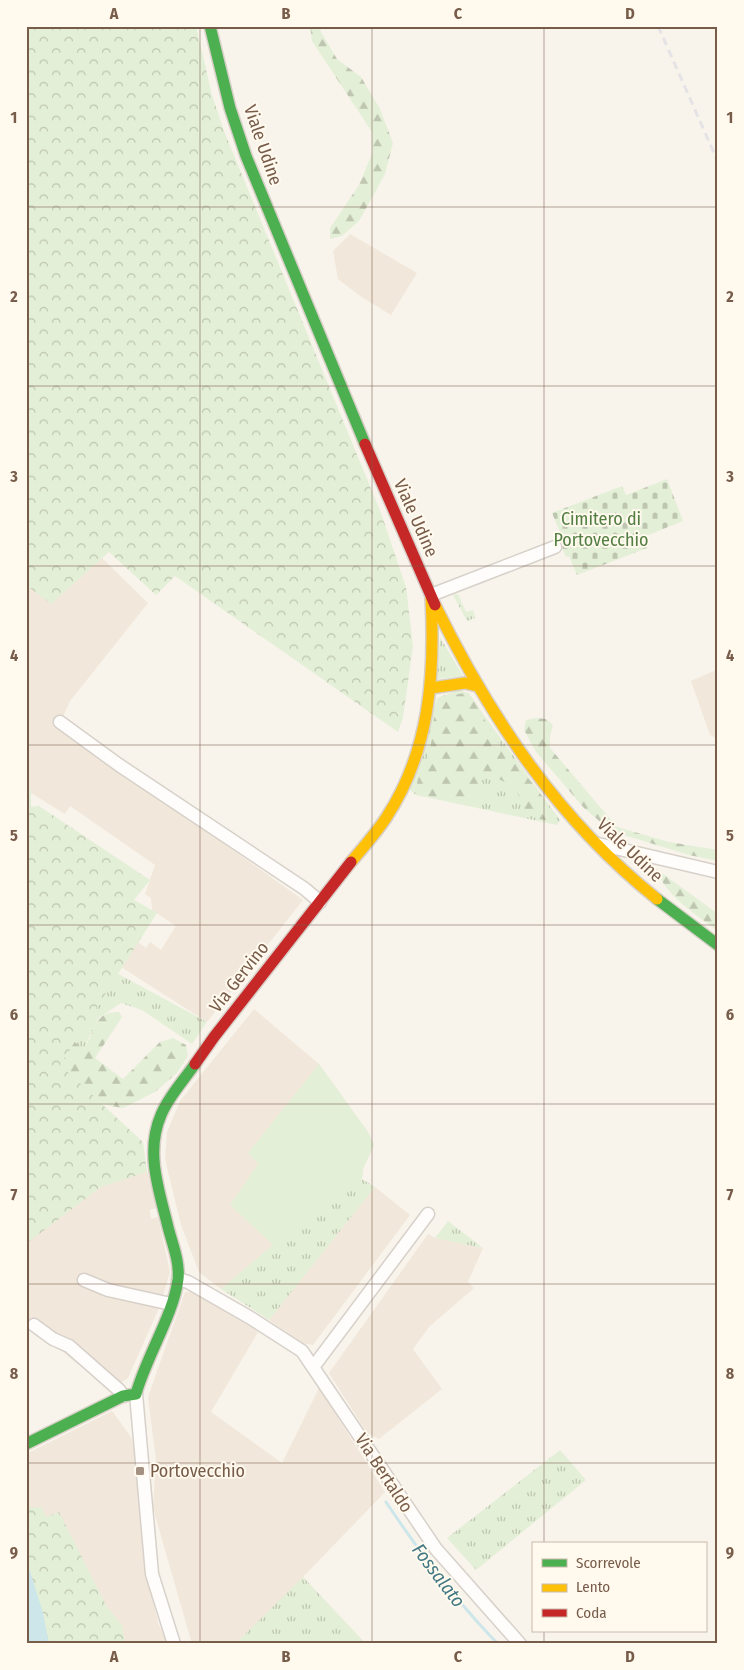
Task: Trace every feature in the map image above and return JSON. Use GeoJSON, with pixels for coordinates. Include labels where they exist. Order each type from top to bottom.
{"type":"FeatureCollection","features":[{"type":"Feature","properties":{"kind":"main road","name":"Viale Udine"},"geometry":{"type":"LineString","coordinates":[[210,26],[223,80],[245,154],[393,512],[431,595],[477,686],[550,794],[596,844],[656,898],[718,945]]}},
{"type":"Feature","properties":{"kind":"main road"},"geometry":{"type":"LineString","coordinates":[[223,80],[225,35]]}},
{"type":"Feature","properties":{"kind":"main road","name":"Via Gervino"},"geometry":{"type":"LineString","coordinates":[[130,1395],[183,1280],[155,1173],[152,1144],[160,1114],[214,1036],[320,902],[400,796],[419,751],[430,710],[433,657],[431,595]]}},
{"type":"Feature","properties":{"kind":"main road"},"geometry":{"type":"LineString","coordinates":[[431,688],[465,682],[477,686]]}},
{"type":"Feature","properties":{"kind":"main road"},"geometry":{"type":"LineString","coordinates":[[26,1444],[130,1395]]}},
{"type":"Feature","properties":{"kind":"street"},"geometry":{"type":"LineString","coordinates":[[431,595],[555,547]]}},
{"type":"Feature","properties":{"kind":"street"},"geometry":{"type":"LineString","coordinates":[[60,722],[119,765],[305,889],[320,902]]}},
{"type":"Feature","properties":{"kind":"street"},"geometry":{"type":"LineString","coordinates":[[596,844],[718,872]]}},
{"type":"Feature","properties":{"kind":"street"},"geometry":{"type":"LineString","coordinates":[[314,1366],[428,1214]]}},
{"type":"Feature","properties":{"kind":"street"},"geometry":{"type":"LineString","coordinates":[[84,1280],[108,1290],[171,1304]]}},
{"type":"Feature","properties":{"kind":"street","name":"Via Bertaldo"},"geometry":{"type":"LineString","coordinates":[[183,1280],[249,1317],[302,1351],[314,1366],[436,1549],[520,1644]]}},
{"type":"Feature","properties":{"kind":"street"},"geometry":{"type":"LineString","coordinates":[[34,1326],[53,1339],[68,1346],[106,1378],[130,1395],[152,1574],[174,1644]]}},
{"type":"Feature","properties":{"kind":"shaded area"},"geometry":{"type":"Polygon","coordinates":[[[350,234],[417,273],[391,315],[360,296],[338,279],[333,251],[350,234]]]}},
{"type":"Feature","properties":{"kind":"shaded area"},"geometry":{"type":"Polygon","coordinates":[[[98,554],[148,603],[70,701],[59,726],[303,900],[207,1022],[104,956],[120,928],[146,948],[150,942],[161,950],[176,926],[152,910],[151,898],[145,894],[155,865],[70,806],[65,814],[26,790],[26,574],[98,554]]]}},
{"type":"Feature","properties":{"kind":"shaded area"},"geometry":{"type":"Polygon","coordinates":[[[718,669],[718,739],[710,735],[691,681],[718,669]]]}},
{"type":"Feature","properties":{"kind":"shaded area"},"geometry":{"type":"Polygon","coordinates":[[[254,1009],[319,1064],[368,1132],[374,1145],[363,1169],[362,1179],[315,1209],[221,1289],[199,1272],[181,1225],[165,1159],[167,1132],[180,1101],[254,1009]]]}},
{"type":"Feature","properties":{"kind":"shaded area"},"geometry":{"type":"Polygon","coordinates":[[[145,1162],[156,1208],[150,1210],[151,1219],[158,1217],[170,1272],[159,1308],[128,1378],[111,1390],[26,1323],[26,1242],[101,1187],[145,1162]]]}},
{"type":"Feature","properties":{"kind":"shaded area"},"geometry":{"type":"Polygon","coordinates":[[[375,1187],[410,1215],[313,1345],[303,1343],[269,1320],[375,1187]]]}},
{"type":"Feature","properties":{"kind":"shaded area"},"geometry":{"type":"Polygon","coordinates":[[[428,1234],[435,1238],[483,1248],[468,1282],[474,1288],[429,1327],[413,1349],[442,1389],[379,1439],[367,1433],[329,1373],[428,1234]]]}},
{"type":"Feature","properties":{"kind":"shaded area"},"geometry":{"type":"Polygon","coordinates":[[[185,1292],[197,1292],[258,1332],[211,1412],[282,1463],[319,1388],[385,1492],[303,1577],[366,1644],[192,1644],[153,1508],[156,1460],[148,1397],[185,1292]]]}},
{"type":"Feature","properties":{"kind":"shaded area"},"geometry":{"type":"Polygon","coordinates":[[[112,1411],[131,1437],[136,1453],[151,1592],[158,1623],[168,1644],[69,1644],[26,1523],[26,1454],[112,1411]]]}},
{"type":"Feature","properties":{"kind":"green space"},"geometry":{"type":"Polygon","coordinates":[[[26,26],[196,26],[212,95],[224,131],[381,513],[406,587],[413,646],[403,718],[398,732],[175,576],[156,595],[109,552],[51,604],[26,585],[26,26]]]}},
{"type":"Feature","properties":{"kind":"green space"},"geometry":{"type":"Polygon","coordinates":[[[310,26],[320,26],[321,32],[337,59],[361,77],[380,109],[393,143],[385,174],[359,221],[342,236],[330,239],[330,228],[359,185],[372,154],[372,132],[312,41],[310,26]]]}},
{"type":"Feature","properties":{"kind":"green space","name":"Cimitero di Portovecchio"},"geometry":{"type":"Polygon","coordinates":[[[667,479],[683,521],[643,537],[647,548],[577,575],[569,556],[566,557],[556,534],[560,532],[552,513],[622,486],[626,495],[667,479]]]}},
{"type":"Feature","properties":{"kind":"green space"},"geometry":{"type":"Polygon","coordinates":[[[458,594],[466,612],[473,610],[475,618],[467,621],[453,595],[458,594]]]}},
{"type":"Feature","properties":{"kind":"green space"},"geometry":{"type":"Polygon","coordinates":[[[440,637],[463,676],[437,679],[440,637]]]}},
{"type":"Feature","properties":{"kind":"green space"},"geometry":{"type":"Polygon","coordinates":[[[459,690],[468,693],[560,820],[557,825],[416,795],[409,789],[437,698],[459,690]]]}},
{"type":"Feature","properties":{"kind":"green space"},"geometry":{"type":"Polygon","coordinates":[[[468,693],[503,750],[545,799],[555,821],[539,819],[528,814],[516,788],[497,778],[480,774],[482,792],[470,805],[428,796],[417,786],[418,778],[428,759],[433,724],[438,706],[444,700],[454,695],[468,693]]]}},
{"type":"Feature","properties":{"kind":"green space"},"geometry":{"type":"Polygon","coordinates":[[[535,718],[546,719],[553,725],[550,736],[550,748],[617,827],[669,842],[718,850],[718,861],[689,855],[611,831],[584,808],[536,752],[524,730],[526,720],[535,718]]]}},
{"type":"Feature","properties":{"kind":"green space"},"geometry":{"type":"Polygon","coordinates":[[[26,779],[31,792],[31,807],[26,894],[26,779]]]}},
{"type":"Feature","properties":{"kind":"green space"},"geometry":{"type":"Polygon","coordinates":[[[39,806],[150,880],[134,900],[157,913],[60,1065],[143,1142],[147,1172],[101,1187],[26,1244],[26,807],[39,806]]]}},
{"type":"Feature","properties":{"kind":"green space"},"geometry":{"type":"Polygon","coordinates":[[[655,868],[718,914],[718,931],[674,896],[655,868]]]}},
{"type":"Feature","properties":{"kind":"green space"},"geometry":{"type":"Polygon","coordinates":[[[26,924],[207,1022],[192,1044],[142,1010],[121,1003],[99,1018],[83,1050],[26,1002],[26,924]]]}},
{"type":"Feature","properties":{"kind":"green space"},"geometry":{"type":"Polygon","coordinates":[[[26,1002],[83,1049],[99,1019],[110,1013],[119,1012],[122,1017],[95,1058],[123,1079],[160,1042],[173,1038],[186,1045],[188,1056],[177,1073],[155,1092],[123,1108],[94,1103],[64,1083],[26,1002]]]}},
{"type":"Feature","properties":{"kind":"green space"},"geometry":{"type":"Polygon","coordinates":[[[319,1064],[368,1132],[374,1145],[363,1169],[362,1179],[315,1209],[273,1245],[230,1205],[258,1164],[248,1153],[319,1064]]]}},
{"type":"Feature","properties":{"kind":"green space"},"geometry":{"type":"Polygon","coordinates":[[[362,1179],[375,1187],[269,1320],[221,1289],[315,1209],[362,1179]]]}},
{"type":"Feature","properties":{"kind":"green space"},"geometry":{"type":"Polygon","coordinates":[[[448,1221],[483,1248],[435,1238],[448,1221]]]}},
{"type":"Feature","properties":{"kind":"green space"},"geometry":{"type":"Polygon","coordinates":[[[560,1450],[586,1480],[476,1570],[447,1538],[560,1450]]]}},
{"type":"Feature","properties":{"kind":"green space"},"geometry":{"type":"Polygon","coordinates":[[[42,1507],[46,1517],[59,1512],[107,1607],[122,1625],[125,1644],[26,1644],[26,1508],[42,1507]]]}},
{"type":"Feature","properties":{"kind":"green space"},"geometry":{"type":"Polygon","coordinates":[[[303,1577],[366,1644],[236,1644],[236,1643],[303,1577]]]}},
{"type":"Feature","properties":{"kind":"water"},"geometry":{"type":"Polygon","coordinates":[[[26,1558],[43,1613],[49,1644],[26,1644],[26,1558]]]}},
{"type":"Feature","properties":{"kind":"waterway","name":"Fossalato"},"geometry":{"type":"LineString","coordinates":[[386,1502],[439,1576],[498,1644]]}},
{"type":"Feature","properties":{"kind":"railway"},"geometry":{"type":"LineString","coordinates":[[658,26],[718,162]]}},
{"type":"Feature","properties":{"kind":"traffic: fast"},"geometry":{"type":"LineString","coordinates":[[210,26],[230,108],[246,156],[365,444]]}},
{"type":"Feature","properties":{"kind":"traffic: fast"},"geometry":{"type":"LineString","coordinates":[[657,899],[718,945]]}},
{"type":"Feature","properties":{"kind":"traffic: fast"},"geometry":{"type":"LineString","coordinates":[[26,1444],[123,1396],[136,1394],[146,1365],[166,1321],[178,1279],[177,1259],[155,1171],[154,1143],[156,1129],[168,1102],[195,1064]]}},
{"type":"Feature","properties":{"kind":"traffic: slow"},"geometry":{"type":"LineString","coordinates":[[351,862],[382,824],[401,792],[421,739],[427,712],[430,684],[432,655],[431,598]]}},
{"type":"Feature","properties":{"kind":"traffic: slow"},"geometry":{"type":"LineString","coordinates":[[435,605],[479,687],[503,726],[530,764],[558,801],[588,835],[621,868],[657,899]]}},
{"type":"Feature","properties":{"kind":"traffic: slow"},"geometry":{"type":"LineString","coordinates":[[431,688],[465,683],[477,686]]}},
{"type":"Feature","properties":{"kind":"traffic: jam"},"geometry":{"type":"LineString","coordinates":[[365,444],[435,605]]}},
{"type":"Feature","properties":{"kind":"traffic: jam"},"geometry":{"type":"LineString","coordinates":[[195,1064],[351,862]]}},
{"type":"Feature","properties":{"kind":"place","name":"Portovecchio"},"geometry":{"type":"Point","coordinates":[140,1471]}}]}
